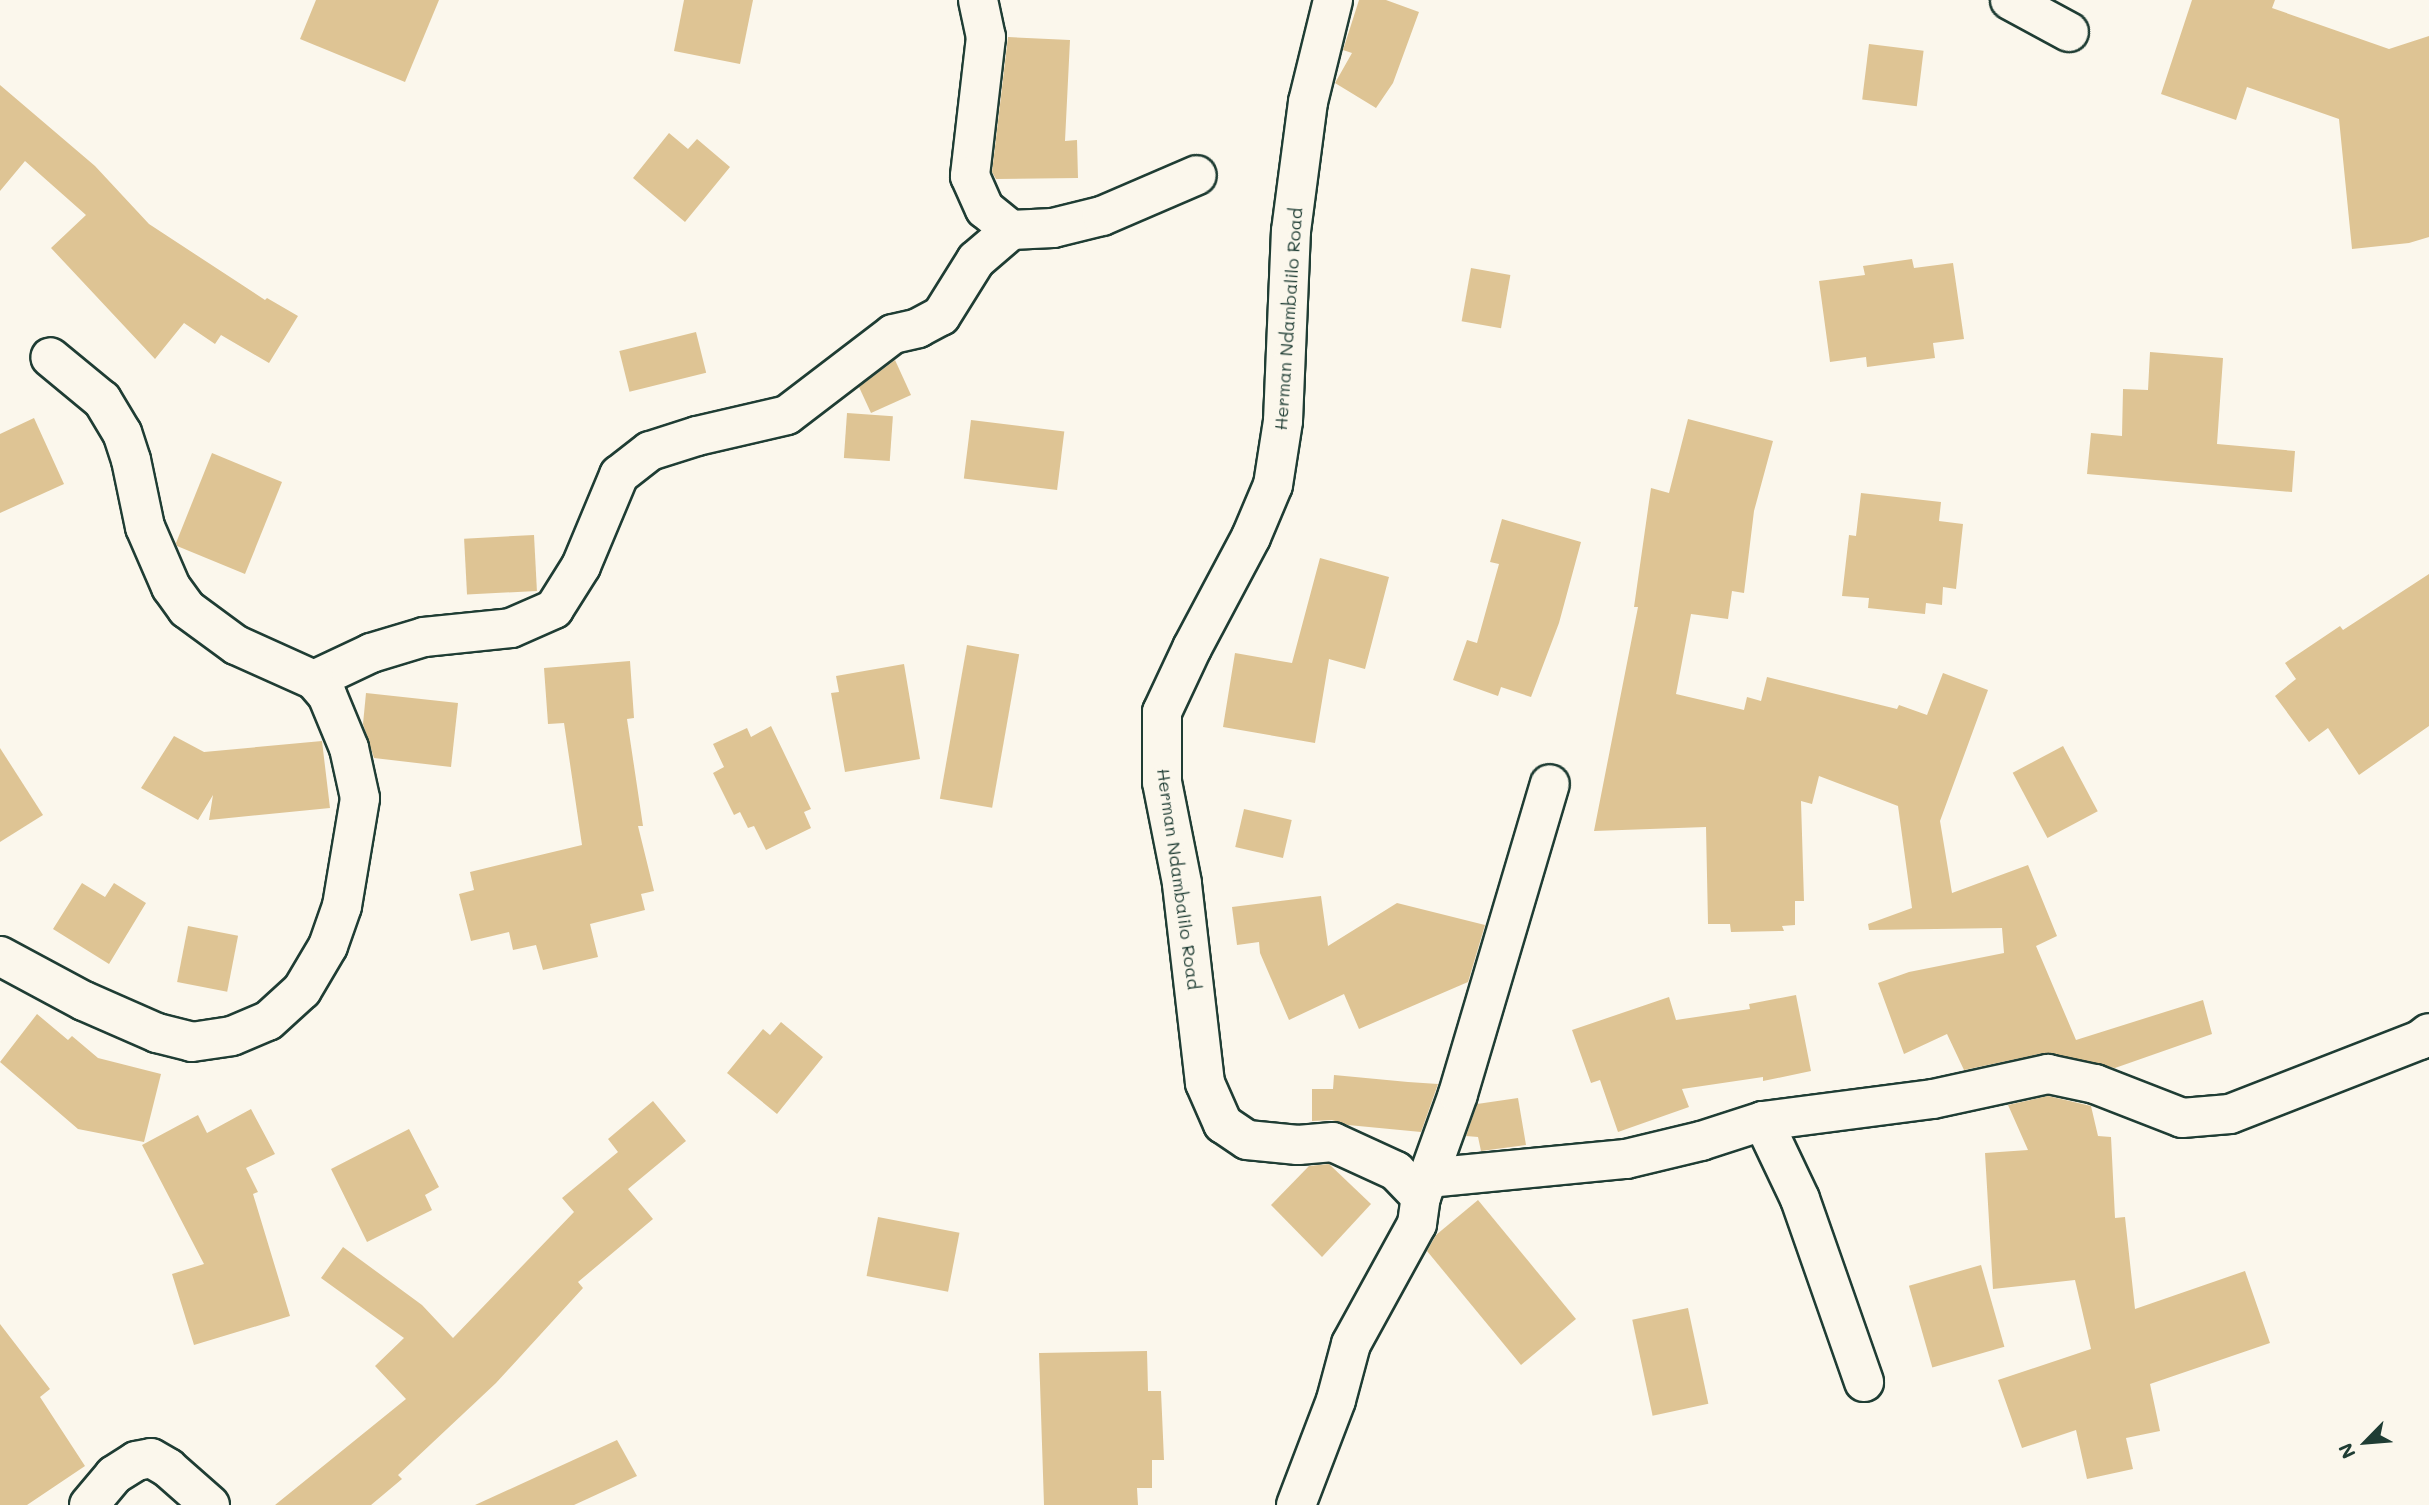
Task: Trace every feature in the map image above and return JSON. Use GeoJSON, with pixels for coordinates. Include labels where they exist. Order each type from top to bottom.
{"type":"FeatureCollection","features":[{"type":"Feature","properties":{"kind":"street"},"geometry":{"type":"LineString","coordinates":[[978,0],[986,37],[970,176],[985,209],[1012,230]]}},
{"type":"Feature","properties":{"kind":"street","name":"Herman Ndambalilo Road"},"geometry":{"type":"LineString","coordinates":[[1333,0],[1308,102],[1291,231],[1283,421],[1273,485],[1251,537],[1192,648],[1162,712],[1162,782],[1182,883],[1205,1083],[1223,1124],[1247,1140],[1298,1145],[1333,1142],[1396,1171],[1424,1188]]}},
{"type":"Feature","properties":{"kind":"street"},"geometry":{"type":"LineString","coordinates":[[2010,0],[2069,32]]}},
{"type":"Feature","properties":{"kind":"street"},"geometry":{"type":"LineString","coordinates":[[314,680],[371,653],[424,636],[511,628],[554,608],[581,566],[619,475],[650,451],[697,436],[787,415],[893,334],[918,328],[941,316],[976,260],[1012,230],[1053,228],[1102,216],[1197,175]]}},
{"type":"Feature","properties":{"kind":"street"},"geometry":{"type":"LineString","coordinates":[[0,956],[84,1001],[157,1033],[192,1042],[232,1036],[268,1021],[302,990],[328,946],[342,906],[360,798],[349,748],[327,695],[314,680],[236,645],[187,609],[171,587],[145,527],[131,460],[122,433],[102,400],[50,357]]}},
{"type":"Feature","properties":{"kind":"street"},"geometry":{"type":"LineString","coordinates":[[1296,1505],[1336,1400],[1351,1343],[1417,1224],[1424,1188],[1458,1094],[1550,784]]}},
{"type":"Feature","properties":{"kind":"street"},"geometry":{"type":"LineString","coordinates":[[1424,1188],[1626,1159],[1763,1121],[1933,1100],[2048,1074],[2095,1084],[2182,1118],[2230,1114],[2420,1040],[2429,1033]]}},
{"type":"Feature","properties":{"kind":"street"},"geometry":{"type":"LineString","coordinates":[[1763,1121],[1800,1199],[1864,1382]]}},
{"type":"Feature","properties":{"kind":"street"},"geometry":{"type":"LineString","coordinates":[[89,1505],[114,1475],[136,1461],[151,1458],[168,1468],[210,1505]]}},
{"type":"Feature","properties":{"kind":"building"},"geometry":{"type":"Polygon","coordinates":[[[316,0],[439,0],[405,82],[300,39],[316,0]]]}},
{"type":"Feature","properties":{"kind":"building"},"geometry":{"type":"Polygon","coordinates":[[[684,0],[753,0],[740,64],[674,51],[684,0]]]}},
{"type":"Feature","properties":{"kind":"building"},"geometry":{"type":"Polygon","coordinates":[[[1359,0],[1386,0],[1419,12],[1393,83],[1376,108],[1335,83],[1352,53],[1343,50],[1359,0]]]}},
{"type":"Feature","properties":{"kind":"building"},"geometry":{"type":"Polygon","coordinates":[[[2192,0],[2275,0],[2272,8],[2389,49],[2429,36],[2429,237],[2409,243],[2352,249],[2339,119],[2247,87],[2236,120],[2161,94],[2192,0]]]}},
{"type":"Feature","properties":{"kind":"building"},"geometry":{"type":"Polygon","coordinates":[[[1008,37],[1070,40],[1065,141],[1077,140],[1078,178],[996,179],[992,172],[1008,37]]]}},
{"type":"Feature","properties":{"kind":"building"},"geometry":{"type":"Polygon","coordinates":[[[1869,44],[1924,51],[1917,106],[1862,100],[1869,44]]]}},
{"type":"Feature","properties":{"kind":"building"},"geometry":{"type":"Polygon","coordinates":[[[0,85],[95,166],[149,224],[265,300],[267,298],[298,316],[269,363],[221,335],[215,344],[184,323],[155,359],[51,248],[86,215],[25,161],[0,191],[0,85]]]}},
{"type":"Feature","properties":{"kind":"building"},"geometry":{"type":"Polygon","coordinates":[[[669,133],[688,149],[697,139],[730,167],[685,222],[633,178],[669,133]]]}},
{"type":"Feature","properties":{"kind":"building"},"geometry":{"type":"Polygon","coordinates":[[[1912,259],[1914,268],[1953,263],[1964,339],[1933,343],[1935,358],[1867,367],[1866,357],[1830,362],[1819,281],[1865,275],[1863,266],[1912,259]]]}},
{"type":"Feature","properties":{"kind":"building"},"geometry":{"type":"Polygon","coordinates":[[[1471,268],[1510,275],[1501,328],[1462,321],[1471,268]]]}},
{"type":"Feature","properties":{"kind":"building"},"geometry":{"type":"Polygon","coordinates":[[[696,332],[706,373],[630,392],[619,351],[696,332]]]}},
{"type":"Feature","properties":{"kind":"building"},"geometry":{"type":"Polygon","coordinates":[[[2150,352],[2223,358],[2217,444],[2295,451],[2292,492],[2087,474],[2091,433],[2122,436],[2123,389],[2148,390],[2150,352]]]}},
{"type":"Feature","properties":{"kind":"building"},"geometry":{"type":"Polygon","coordinates":[[[895,360],[911,395],[871,413],[859,387],[895,360]]]}},
{"type":"Feature","properties":{"kind":"building"},"geometry":{"type":"Polygon","coordinates":[[[847,413],[893,416],[890,461],[844,458],[847,413]]]}},
{"type":"Feature","properties":{"kind":"building"},"geometry":{"type":"Polygon","coordinates":[[[34,418],[64,484],[0,513],[0,434],[34,418]]]}},
{"type":"Feature","properties":{"kind":"building"},"geometry":{"type":"Polygon","coordinates":[[[1688,419],[1773,441],[1754,511],[1744,593],[1732,591],[1728,619],[1691,614],[1676,694],[1744,710],[1747,697],[1761,701],[1767,677],[1897,709],[1899,705],[1927,715],[1943,673],[1988,690],[1940,821],[1952,893],[2028,865],[2057,936],[2036,946],[2076,1040],[2203,1000],[2212,1034],[2115,1068],[2044,1053],[1964,1070],[1947,1034],[1904,1054],[1878,983],[1909,972],[2004,953],[2002,928],[1869,930],[1868,924],[1912,908],[1898,806],[1819,776],[1812,804],[1801,801],[1804,901],[1795,901],[1795,925],[1782,926],[1784,931],[1731,932],[1730,924],[1708,924],[1706,827],[1594,831],[1638,607],[1634,607],[1651,488],[1669,493],[1688,419]]]}},
{"type":"Feature","properties":{"kind":"building"},"geometry":{"type":"Polygon","coordinates":[[[971,420],[1064,431],[1057,490],[964,479],[971,420]]]}},
{"type":"Feature","properties":{"kind":"building"},"geometry":{"type":"Polygon","coordinates":[[[212,453],[282,482],[245,574],[177,546],[176,543],[212,453]]]}},
{"type":"Feature","properties":{"kind":"building"},"geometry":{"type":"Polygon","coordinates":[[[1861,493],[1941,502],[1939,521],[1963,524],[1956,589],[1943,587],[1942,605],[1926,603],[1925,614],[1868,608],[1869,598],[1842,596],[1849,535],[1856,536],[1861,493]]]}},
{"type":"Feature","properties":{"kind":"building"},"geometry":{"type":"Polygon","coordinates":[[[1502,519],[1581,542],[1559,623],[1531,697],[1501,687],[1498,696],[1453,680],[1467,640],[1477,643],[1499,564],[1490,562],[1502,519]]]}},
{"type":"Feature","properties":{"kind":"building"},"geometry":{"type":"Polygon","coordinates":[[[534,535],[537,591],[467,595],[464,539],[534,535]]]}},
{"type":"Feature","properties":{"kind":"building"},"geometry":{"type":"Polygon","coordinates":[[[1320,558],[1389,577],[1365,669],[1329,659],[1315,743],[1223,727],[1235,653],[1292,663],[1320,558]]]}},
{"type":"Feature","properties":{"kind":"building"},"geometry":{"type":"Polygon","coordinates":[[[2429,574],[2429,726],[2359,775],[2328,728],[2309,742],[2275,696],[2296,679],[2285,663],[2340,626],[2343,630],[2429,574]]]}},
{"type":"Feature","properties":{"kind":"building"},"geometry":{"type":"Polygon","coordinates":[[[967,645],[1019,654],[992,808],[940,799],[967,645]]]}},
{"type":"Feature","properties":{"kind":"building"},"geometry":{"type":"Polygon","coordinates":[[[630,661],[634,718],[627,719],[643,826],[638,826],[654,891],[641,894],[645,910],[590,924],[598,957],[543,970],[536,945],[513,950],[509,932],[471,941],[459,894],[474,890],[470,872],[582,845],[564,723],[548,724],[544,668],[630,661]]]}},
{"type":"Feature","properties":{"kind":"building"},"geometry":{"type":"Polygon","coordinates":[[[904,664],[920,759],[845,772],[831,693],[839,692],[836,676],[904,664]]]}},
{"type":"Feature","properties":{"kind":"building"},"geometry":{"type":"Polygon","coordinates":[[[366,693],[458,703],[451,767],[374,758],[363,724],[366,693]]]}},
{"type":"Feature","properties":{"kind":"building"},"geometry":{"type":"Polygon","coordinates":[[[771,726],[811,809],[804,812],[811,828],[766,850],[754,826],[748,828],[740,812],[734,815],[713,773],[724,767],[713,744],[747,728],[751,737],[771,726]]]}},
{"type":"Feature","properties":{"kind":"building"},"geometry":{"type":"Polygon","coordinates":[[[174,736],[204,752],[322,741],[330,808],[209,820],[213,795],[198,820],[141,788],[174,736]]]}},
{"type":"Feature","properties":{"kind":"building"},"geometry":{"type":"Polygon","coordinates":[[[2063,746],[2098,811],[2047,838],[2013,773],[2063,746]]]}},
{"type":"Feature","properties":{"kind":"building"},"geometry":{"type":"Polygon","coordinates":[[[0,748],[43,815],[0,842],[0,748]]]}},
{"type":"Feature","properties":{"kind":"building"},"geometry":{"type":"Polygon","coordinates":[[[1244,809],[1292,820],[1283,858],[1235,847],[1244,809]]]}},
{"type":"Feature","properties":{"kind":"building"},"geometry":{"type":"Polygon","coordinates":[[[82,883],[105,897],[114,883],[146,903],[109,964],[53,929],[82,883]]]}},
{"type":"Feature","properties":{"kind":"building"},"geometry":{"type":"Polygon","coordinates":[[[1321,896],[1328,946],[1397,903],[1485,925],[1468,982],[1359,1029],[1344,994],[1289,1020],[1260,953],[1259,942],[1237,945],[1232,907],[1321,896]]]}},
{"type":"Feature","properties":{"kind":"building"},"geometry":{"type":"Polygon","coordinates":[[[188,926],[238,936],[227,992],[177,982],[188,926]]]}},
{"type":"Feature","properties":{"kind":"building"},"geometry":{"type":"Polygon","coordinates":[[[1796,995],[1811,1071],[1763,1081],[1763,1077],[1682,1089],[1689,1107],[1618,1132],[1600,1080],[1591,1083],[1572,1030],[1669,997],[1676,1020],[1750,1009],[1749,1004],[1796,995]]]}},
{"type":"Feature","properties":{"kind":"building"},"geometry":{"type":"Polygon","coordinates":[[[37,1014],[68,1040],[72,1036],[98,1058],[161,1074],[144,1142],[78,1129],[0,1062],[37,1014]]]}},
{"type":"Feature","properties":{"kind":"building"},"geometry":{"type":"Polygon","coordinates":[[[781,1022],[823,1057],[777,1114],[727,1073],[763,1029],[770,1035],[781,1022]]]}},
{"type":"Feature","properties":{"kind":"building"},"geometry":{"type":"Polygon","coordinates":[[[1334,1075],[1438,1084],[1421,1132],[1348,1125],[1332,1120],[1312,1121],[1312,1089],[1333,1089],[1334,1075]]]}},
{"type":"Feature","properties":{"kind":"building"},"geometry":{"type":"Polygon","coordinates":[[[2048,1096],[2091,1106],[2098,1136],[2111,1137],[2115,1218],[2125,1217],[2135,1309],[2245,1271],[2270,1343],[2150,1384],[2160,1431],[2126,1438],[2133,1469],[2087,1479],[2076,1430],[2022,1448],[1998,1380],[2091,1349],[2075,1280],[1993,1289],[1985,1153],[2028,1150],[2008,1105],[2048,1096]]]}},
{"type":"Feature","properties":{"kind":"building"},"geometry":{"type":"Polygon","coordinates":[[[1518,1098],[1526,1145],[1481,1151],[1478,1137],[1466,1136],[1477,1104],[1518,1098]]]}},
{"type":"Feature","properties":{"kind":"building"},"geometry":{"type":"Polygon","coordinates":[[[653,1101],[686,1141],[628,1189],[653,1219],[578,1282],[583,1288],[496,1383],[398,1475],[402,1479],[371,1505],[275,1505],[406,1399],[375,1366],[404,1338],[321,1278],[343,1247],[422,1305],[453,1338],[574,1212],[562,1198],[618,1152],[608,1139],[653,1101]]]}},
{"type":"Feature","properties":{"kind":"building"},"geometry":{"type":"Polygon","coordinates":[[[251,1109],[275,1154],[246,1168],[258,1192],[253,1194],[290,1316],[194,1345],[172,1274],[204,1264],[142,1145],[198,1115],[207,1133],[251,1109]]]}},
{"type":"Feature","properties":{"kind":"building"},"geometry":{"type":"Polygon","coordinates":[[[409,1129],[439,1187],[425,1195],[432,1210],[367,1242],[331,1169],[409,1129]]]}},
{"type":"Feature","properties":{"kind":"building"},"geometry":{"type":"Polygon","coordinates":[[[1329,1164],[1371,1204],[1322,1257],[1271,1205],[1309,1166],[1329,1164]]]}},
{"type":"Feature","properties":{"kind":"building"},"geometry":{"type":"Polygon","coordinates":[[[1478,1200],[1576,1319],[1521,1365],[1427,1251],[1436,1235],[1478,1200]]]}},
{"type":"Feature","properties":{"kind":"building"},"geometry":{"type":"Polygon","coordinates":[[[878,1217],[959,1233],[948,1292],[867,1276],[878,1217]]]}},
{"type":"Feature","properties":{"kind":"building"},"geometry":{"type":"Polygon","coordinates":[[[1981,1265],[2004,1347],[1932,1367],[1909,1286],[1981,1265]]]}},
{"type":"Feature","properties":{"kind":"building"},"geometry":{"type":"Polygon","coordinates":[[[1688,1308],[1708,1404],[1653,1416],[1632,1320],[1688,1308]]]}},
{"type":"Feature","properties":{"kind":"building"},"geometry":{"type":"Polygon","coordinates":[[[0,1324],[50,1389],[40,1397],[85,1466],[27,1505],[0,1505],[0,1324]]]}},
{"type":"Feature","properties":{"kind":"building"},"geometry":{"type":"Polygon","coordinates":[[[1147,1351],[1148,1391],[1161,1391],[1164,1460],[1152,1460],[1152,1488],[1137,1488],[1138,1505],[1044,1505],[1039,1353],[1147,1351]]]}},
{"type":"Feature","properties":{"kind":"building"},"geometry":{"type":"Polygon","coordinates":[[[617,1440],[637,1476],[574,1505],[475,1505],[617,1440]]]}}]}
